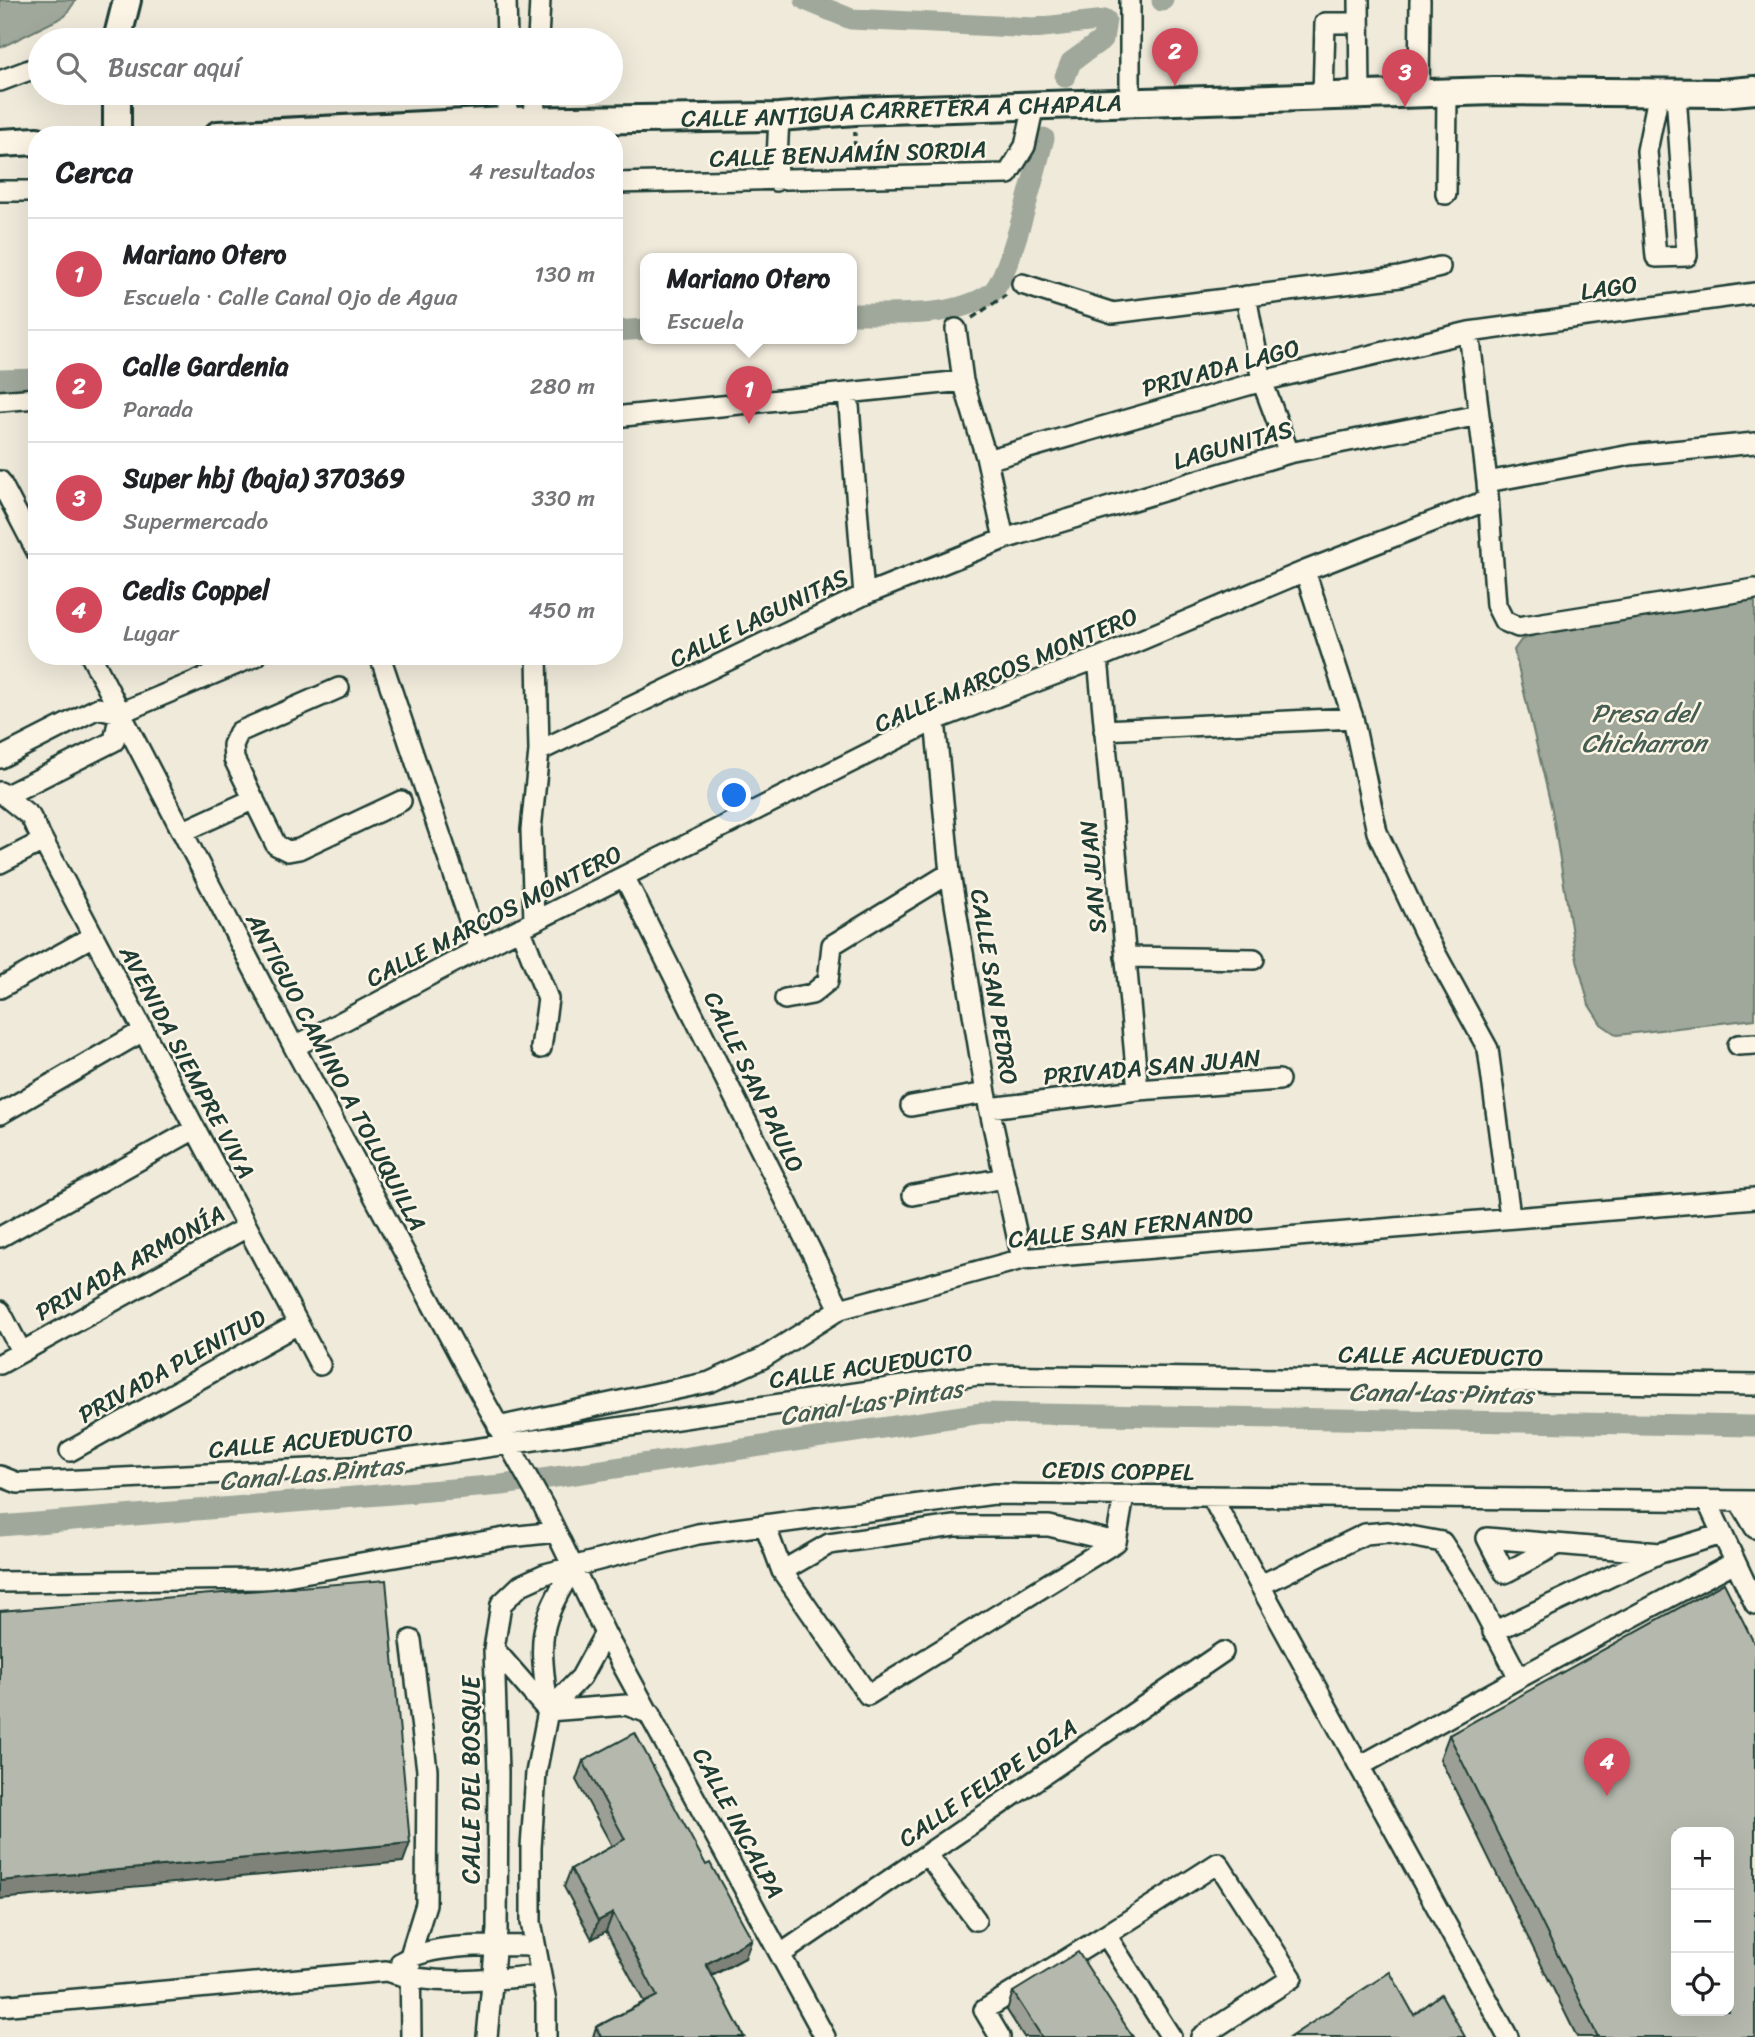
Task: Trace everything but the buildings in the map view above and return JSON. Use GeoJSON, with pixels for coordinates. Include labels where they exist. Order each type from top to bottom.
{"type":"FeatureCollection","features":[{"type":"Feature","properties":{"kind":"main road"},"geometry":{"type":"LineString","coordinates":[[116,28],[127,0]]}},
{"type":"Feature","properties":{"kind":"main road","name":"CALLE ANTIGUA CARRETERA A CHAPALA"},"geometry":{"type":"LineString","coordinates":[[579,126],[855,111],[1034,105],[1447,93],[1668,93],[1755,90]]}},
{"type":"Feature","properties":{"kind":"main road"},"geometry":{"type":"LineString","coordinates":[[117,105],[117,126]]}},
{"type":"Feature","properties":{"kind":"main road"},"geometry":{"type":"LineString","coordinates":[[0,143],[28,141]]}},
{"type":"Feature","properties":{"kind":"street"},"geometry":{"type":"LineString","coordinates":[[506,0],[507,28]]}},
{"type":"Feature","properties":{"kind":"street"},"geometry":{"type":"LineString","coordinates":[[539,28],[540,0]]}},
{"type":"Feature","properties":{"kind":"street"},"geometry":{"type":"LineString","coordinates":[[1130,0],[1130,103]]}},
{"type":"Feature","properties":{"kind":"street"},"geometry":{"type":"LineString","coordinates":[[1359,0],[1360,96]]}},
{"type":"Feature","properties":{"kind":"street"},"geometry":{"type":"LineString","coordinates":[[1419,94],[1420,0]]}},
{"type":"Feature","properties":{"kind":"street"},"geometry":{"type":"LineString","coordinates":[[1323,97],[1325,23],[1360,23]]}},
{"type":"Feature","properties":{"kind":"street"},"geometry":{"type":"LineString","coordinates":[[0,81],[28,70]]}},
{"type":"Feature","properties":{"kind":"street"},"geometry":{"type":"LineString","coordinates":[[1446,194],[1447,93]]}},
{"type":"Feature","properties":{"kind":"street"},"geometry":{"type":"LineString","coordinates":[[1668,93],[1687,256],[1656,257],[1647,151],[1668,93]]}},
{"type":"Feature","properties":{"kind":"street"},"geometry":{"type":"LineString","coordinates":[[507,105],[507,126]]}},
{"type":"Feature","properties":{"kind":"street"},"geometry":{"type":"LineString","coordinates":[[535,126],[536,105]]}},
{"type":"Feature","properties":{"kind":"street","name":"CALLE BENJAMÍN SORDIA"},"geometry":{"type":"LineString","coordinates":[[623,183],[1008,174],[1025,146],[1034,105]]}},
{"type":"Feature","properties":{"kind":"street"},"geometry":{"type":"LineString","coordinates":[[776,181],[779,117]]}},
{"type":"Feature","properties":{"kind":"street"},"geometry":{"type":"LineString","coordinates":[[0,191],[28,191]]}},
{"type":"Feature","properties":{"kind":"street"},"geometry":{"type":"LineString","coordinates":[[1022,284],[1113,313],[1400,277],[1440,267]]}},
{"type":"Feature","properties":{"kind":"street","name":"LAGO"},"geometry":{"type":"LineString","coordinates":[[1469,332],[1755,293]]}},
{"type":"Feature","properties":{"kind":"street"},"geometry":{"type":"LineString","coordinates":[[1246,296],[1262,380],[1289,453]]}},
{"type":"Feature","properties":{"kind":"street"},"geometry":{"type":"LineString","coordinates":[[956,329],[963,381],[987,460],[1003,539]]}},
{"type":"Feature","properties":{"kind":"street"},"geometry":{"type":"LineString","coordinates":[[1469,332],[1487,491],[1496,605],[1504,621],[1518,627],[1755,589]]}},
{"type":"Feature","properties":{"kind":"street","name":"PRIVADA LAGO"},"geometry":{"type":"LineString","coordinates":[[987,460],[1262,380],[1469,332]]}},
{"type":"Feature","properties":{"kind":"street"},"geometry":{"type":"LineString","coordinates":[[623,416],[963,381]]}},
{"type":"Feature","properties":{"kind":"street"},"geometry":{"type":"LineString","coordinates":[[848,393],[863,595]]}},
{"type":"Feature","properties":{"kind":"street"},"geometry":{"type":"LineString","coordinates":[[0,401],[28,399]]}},
{"type":"Feature","properties":{"kind":"street","name":"LAGUNITAS"},"geometry":{"type":"LineString","coordinates":[[1003,539],[1289,453],[1479,415]]}},
{"type":"Feature","properties":{"kind":"street","name":"CALLE MARCOS MONTERO"},"geometry":{"type":"LineString","coordinates":[[294,1047],[479,949],[935,720],[1098,658],[1487,491],[1631,455],[1755,443]]}},
{"type":"Feature","properties":{"kind":"street"},"geometry":{"type":"LineString","coordinates":[[0,481],[28,535]]}},
{"type":"Feature","properties":{"kind":"street","name":"CALLE LAGUNITAS"},"geometry":{"type":"LineString","coordinates":[[539,751],[863,595],[1003,539]]}},
{"type":"Feature","properties":{"kind":"street"},"geometry":{"type":"LineString","coordinates":[[1306,570],[1353,718],[1377,832],[1424,932],[1488,1049],[1510,1216]]}},
{"type":"Feature","properties":{"kind":"street","name":"SAN JUAN"},"geometry":{"type":"LineString","coordinates":[[1098,658],[1138,1090]]}},
{"type":"Feature","properties":{"kind":"street","name":"ANTIGUO CAMINO A TOLUQUILLA"},"geometry":{"type":"LineString","coordinates":[[96,665],[294,1047],[556,1532]]}},
{"type":"Feature","properties":{"kind":"street"},"geometry":{"type":"LineString","coordinates":[[0,758],[98,708],[121,713],[235,665]]}},
{"type":"Feature","properties":{"kind":"street"},"geometry":{"type":"LineString","coordinates":[[383,665],[479,949]]}},
{"type":"Feature","properties":{"kind":"street"},"geometry":{"type":"LineString","coordinates":[[537,665],[539,751],[531,830],[527,925],[548,999],[541,1048]]}},
{"type":"Feature","properties":{"kind":"street"},"geometry":{"type":"LineString","coordinates":[[339,688],[239,732],[233,745],[234,759],[276,845],[288,852],[299,849],[401,802]]}},
{"type":"Feature","properties":{"kind":"street"},"geometry":{"type":"LineString","coordinates":[[3,794],[114,741],[121,713]]}},
{"type":"Feature","properties":{"kind":"street"},"geometry":{"type":"LineString","coordinates":[[1104,730],[1353,718]]}},
{"type":"Feature","properties":{"kind":"street","name":"CALLE SAN PEDRO"},"geometry":{"type":"LineString","coordinates":[[935,720],[950,873],[987,1100],[1022,1259]]}},
{"type":"Feature","properties":{"kind":"street","name":"AVENIDA SIEMPRE VIVA"},"geometry":{"type":"LineString","coordinates":[[3,794],[30,816],[320,1365]]}},
{"type":"Feature","properties":{"kind":"street"},"geometry":{"type":"LineString","coordinates":[[183,832],[254,799]]}},
{"type":"Feature","properties":{"kind":"street"},"geometry":{"type":"LineString","coordinates":[[0,863],[43,841]]}},
{"type":"Feature","properties":{"kind":"street"},"geometry":{"type":"LineString","coordinates":[[785,999],[812,994],[828,981],[832,945],[950,873]]}},
{"type":"Feature","properties":{"kind":"street","name":"CALLE SAN PAULO"},"geometry":{"type":"LineString","coordinates":[[624,876],[840,1309]]}},
{"type":"Feature","properties":{"kind":"street"},"geometry":{"type":"LineString","coordinates":[[0,988],[93,936]]}},
{"type":"Feature","properties":{"kind":"street"},"geometry":{"type":"LineString","coordinates":[[1125,957],[1254,959]]}},
{"type":"Feature","properties":{"kind":"street"},"geometry":{"type":"LineString","coordinates":[[0,1114],[143,1031]]}},
{"type":"Feature","properties":{"kind":"street","name":"PRIVADA SAN JUAN"},"geometry":{"type":"LineString","coordinates":[[911,1106],[1279,1080]]}},
{"type":"Feature","properties":{"kind":"street"},"geometry":{"type":"LineString","coordinates":[[0,1237],[195,1129]]}},
{"type":"Feature","properties":{"kind":"street"},"geometry":{"type":"LineString","coordinates":[[913,1195],[1004,1178]]}},
{"type":"Feature","properties":{"kind":"street","name":"CALLE SAN FERNANDO"},"geometry":{"type":"LineString","coordinates":[[498,1426],[710,1382],[763,1357],[840,1309],[1022,1259],[1510,1216],[1755,1198]]}},
{"type":"Feature","properties":{"kind":"street","name":"PRIVADA ARMONÍA"},"geometry":{"type":"LineString","coordinates":[[0,1364],[247,1227]]}},
{"type":"Feature","properties":{"kind":"street"},"geometry":{"type":"LineString","coordinates":[[0,1311],[21,1351]]}},
{"type":"Feature","properties":{"kind":"street","name":"PRIVADA PLENITUD"},"geometry":{"type":"LineString","coordinates":[[70,1451],[298,1324]]}},
{"type":"Feature","properties":{"kind":"street","name":"CALLE ACUEDUCTO"},"geometry":{"type":"LineString","coordinates":[[0,1476],[18,1483],[351,1467],[978,1375],[1755,1385]]}},
{"type":"Feature","properties":{"kind":"street","name":"CEDIS COPPEL"},"geometry":{"type":"LineString","coordinates":[[573,1569],[698,1534],[994,1494],[1747,1501]]}},
{"type":"Feature","properties":{"kind":"street"},"geometry":{"type":"LineString","coordinates":[[765,1525],[782,1571],[868,1695],[1116,1542],[1124,1496]]}},
{"type":"Feature","properties":{"kind":"street"},"geometry":{"type":"LineString","coordinates":[[1211,1496],[1508,2037]]}},
{"type":"Feature","properties":{"kind":"street"},"geometry":{"type":"LineString","coordinates":[[1707,1501],[1755,1604]]}},
{"type":"Feature","properties":{"kind":"street"},"geometry":{"type":"LineString","coordinates":[[1747,1501],[1755,1528]]}},
{"type":"Feature","properties":{"kind":"street"},"geometry":{"type":"LineString","coordinates":[[782,1571],[829,1544],[954,1526],[1049,1526],[1116,1542]]}},
{"type":"Feature","properties":{"kind":"street"},"geometry":{"type":"LineString","coordinates":[[0,1582],[269,1579],[510,1537],[556,1532],[573,1569],[551,1602],[541,1640],[548,1711],[536,1773],[531,1848],[535,1946],[546,2001],[546,2037]]}},
{"type":"Feature","properties":{"kind":"street"},"geometry":{"type":"LineString","coordinates":[[1261,1585],[1365,1534],[1388,1532],[1442,1542],[1473,1590],[1519,1678]]}},
{"type":"Feature","properties":{"kind":"street"},"geometry":{"type":"LineString","coordinates":[[1493,1632],[1660,1553],[1723,1534]]}},
{"type":"Feature","properties":{"kind":"street"},"geometry":{"type":"LineString","coordinates":[[1555,1546],[1660,1553]]}},
{"type":"Feature","properties":{"kind":"street"},"geometry":{"type":"LineString","coordinates":[[1360,1766],[1735,1562]]}},
{"type":"Feature","properties":{"kind":"street","name":"CALLE INCALPA"},"geometry":{"type":"LineString","coordinates":[[573,1569],[605,1633],[825,2037]]}},
{"type":"Feature","properties":{"kind":"street","name":"CALLE DEL BOSQUE"},"geometry":{"type":"LineString","coordinates":[[487,2037],[495,1946],[498,1772],[494,1649],[501,1604],[521,1585],[545,1574],[573,1569]]}},
{"type":"Feature","properties":{"kind":"street"},"geometry":{"type":"LineString","coordinates":[[548,1711],[581,1677],[605,1633]]}},
{"type":"Feature","properties":{"kind":"street"},"geometry":{"type":"LineString","coordinates":[[411,1640],[427,1770],[426,1904],[410,1956],[411,2037]]}},
{"type":"Feature","properties":{"kind":"street"},"geometry":{"type":"LineString","coordinates":[[494,1649],[548,1711]]}},
{"type":"Feature","properties":{"kind":"street","name":"CALLE FELIPE LOZA"},"geometry":{"type":"LineString","coordinates":[[781,1954],[1223,1652]]}},
{"type":"Feature","properties":{"kind":"street"},"geometry":{"type":"LineString","coordinates":[[548,1711],[626,1705],[651,1714]]}},
{"type":"Feature","properties":{"kind":"street"},"geometry":{"type":"LineString","coordinates":[[927,1854],[976,1920]]}},
{"type":"Feature","properties":{"kind":"street"},"geometry":{"type":"LineString","coordinates":[[1000,2037],[984,2010],[1218,1863],[1292,1978],[1201,2037]]}},
{"type":"Feature","properties":{"kind":"street"},"geometry":{"type":"LineString","coordinates":[[1107,1935],[1171,2037]]}},
{"type":"Feature","properties":{"kind":"street"},"geometry":{"type":"LineString","coordinates":[[0,2006],[386,1970],[410,1956],[455,1948],[535,1946]]}},
{"type":"Feature","properties":{"kind":"street"},"geometry":{"type":"LineString","coordinates":[[386,1970],[410,1979],[492,1979],[540,1975]]}},
{"type":"Feature","properties":{"kind":"path"},"geometry":{"type":"LineString","coordinates":[[853,179],[855,111]]}},
{"type":"Feature","properties":{"kind":"path"},"geometry":{"type":"LineString","coordinates":[[956,329],[1022,284]]}},
{"type":"Feature","properties":{"kind":"water"},"geometry":{"type":"Polygon","coordinates":[[[0,0],[76,0],[65,16],[41,28],[28,28],[28,34],[0,48],[0,0]]]}},
{"type":"Feature","properties":{"kind":"water","name":"Presa del Chicharron"},"geometry":{"type":"Polygon","coordinates":[[[1755,599],[1755,1019],[1617,1035],[1601,1024],[1589,1005],[1575,952],[1552,810],[1514,650],[1521,640],[1544,632],[1755,599]]]}},
{"type":"Feature","properties":{"kind":"waterway"},"geometry":{"type":"LineString","coordinates":[[805,0],[851,19],[1034,28],[1106,20],[1103,39],[1071,62],[1065,77]]}},
{"type":"Feature","properties":{"kind":"waterway"},"geometry":{"type":"LineString","coordinates":[[857,314],[941,311],[958,308],[990,294],[997,285],[1013,247],[1044,138]]}},
{"type":"Feature","properties":{"kind":"waterway"},"geometry":{"type":"LineString","coordinates":[[623,330],[640,329]]}},
{"type":"Feature","properties":{"kind":"waterway"},"geometry":{"type":"LineString","coordinates":[[0,380],[28,379]]}},
{"type":"Feature","properties":{"kind":"waterway","name":"Canal Las Pintas"},"geometry":{"type":"LineString","coordinates":[[0,1526],[502,1485],[982,1413],[1755,1426]]}},
{"type":"Feature","properties":{"kind":"place","name":"Calle Gardenia"},"geometry":{"type":"Point","coordinates":[1175,86]}},
{"type":"Feature","properties":{"kind":"place","name":"Super hbj (baja) 370369"},"geometry":{"type":"Point","coordinates":[1405,107]}},
{"type":"Feature","properties":{"kind":"place","name":"Mariano Otero"},"geometry":{"type":"Point","coordinates":[749,424]}},
{"type":"Feature","properties":{"kind":"place","name":"Cedis Coppel"},"geometry":{"type":"Point","coordinates":[1607,1796]}}]}
